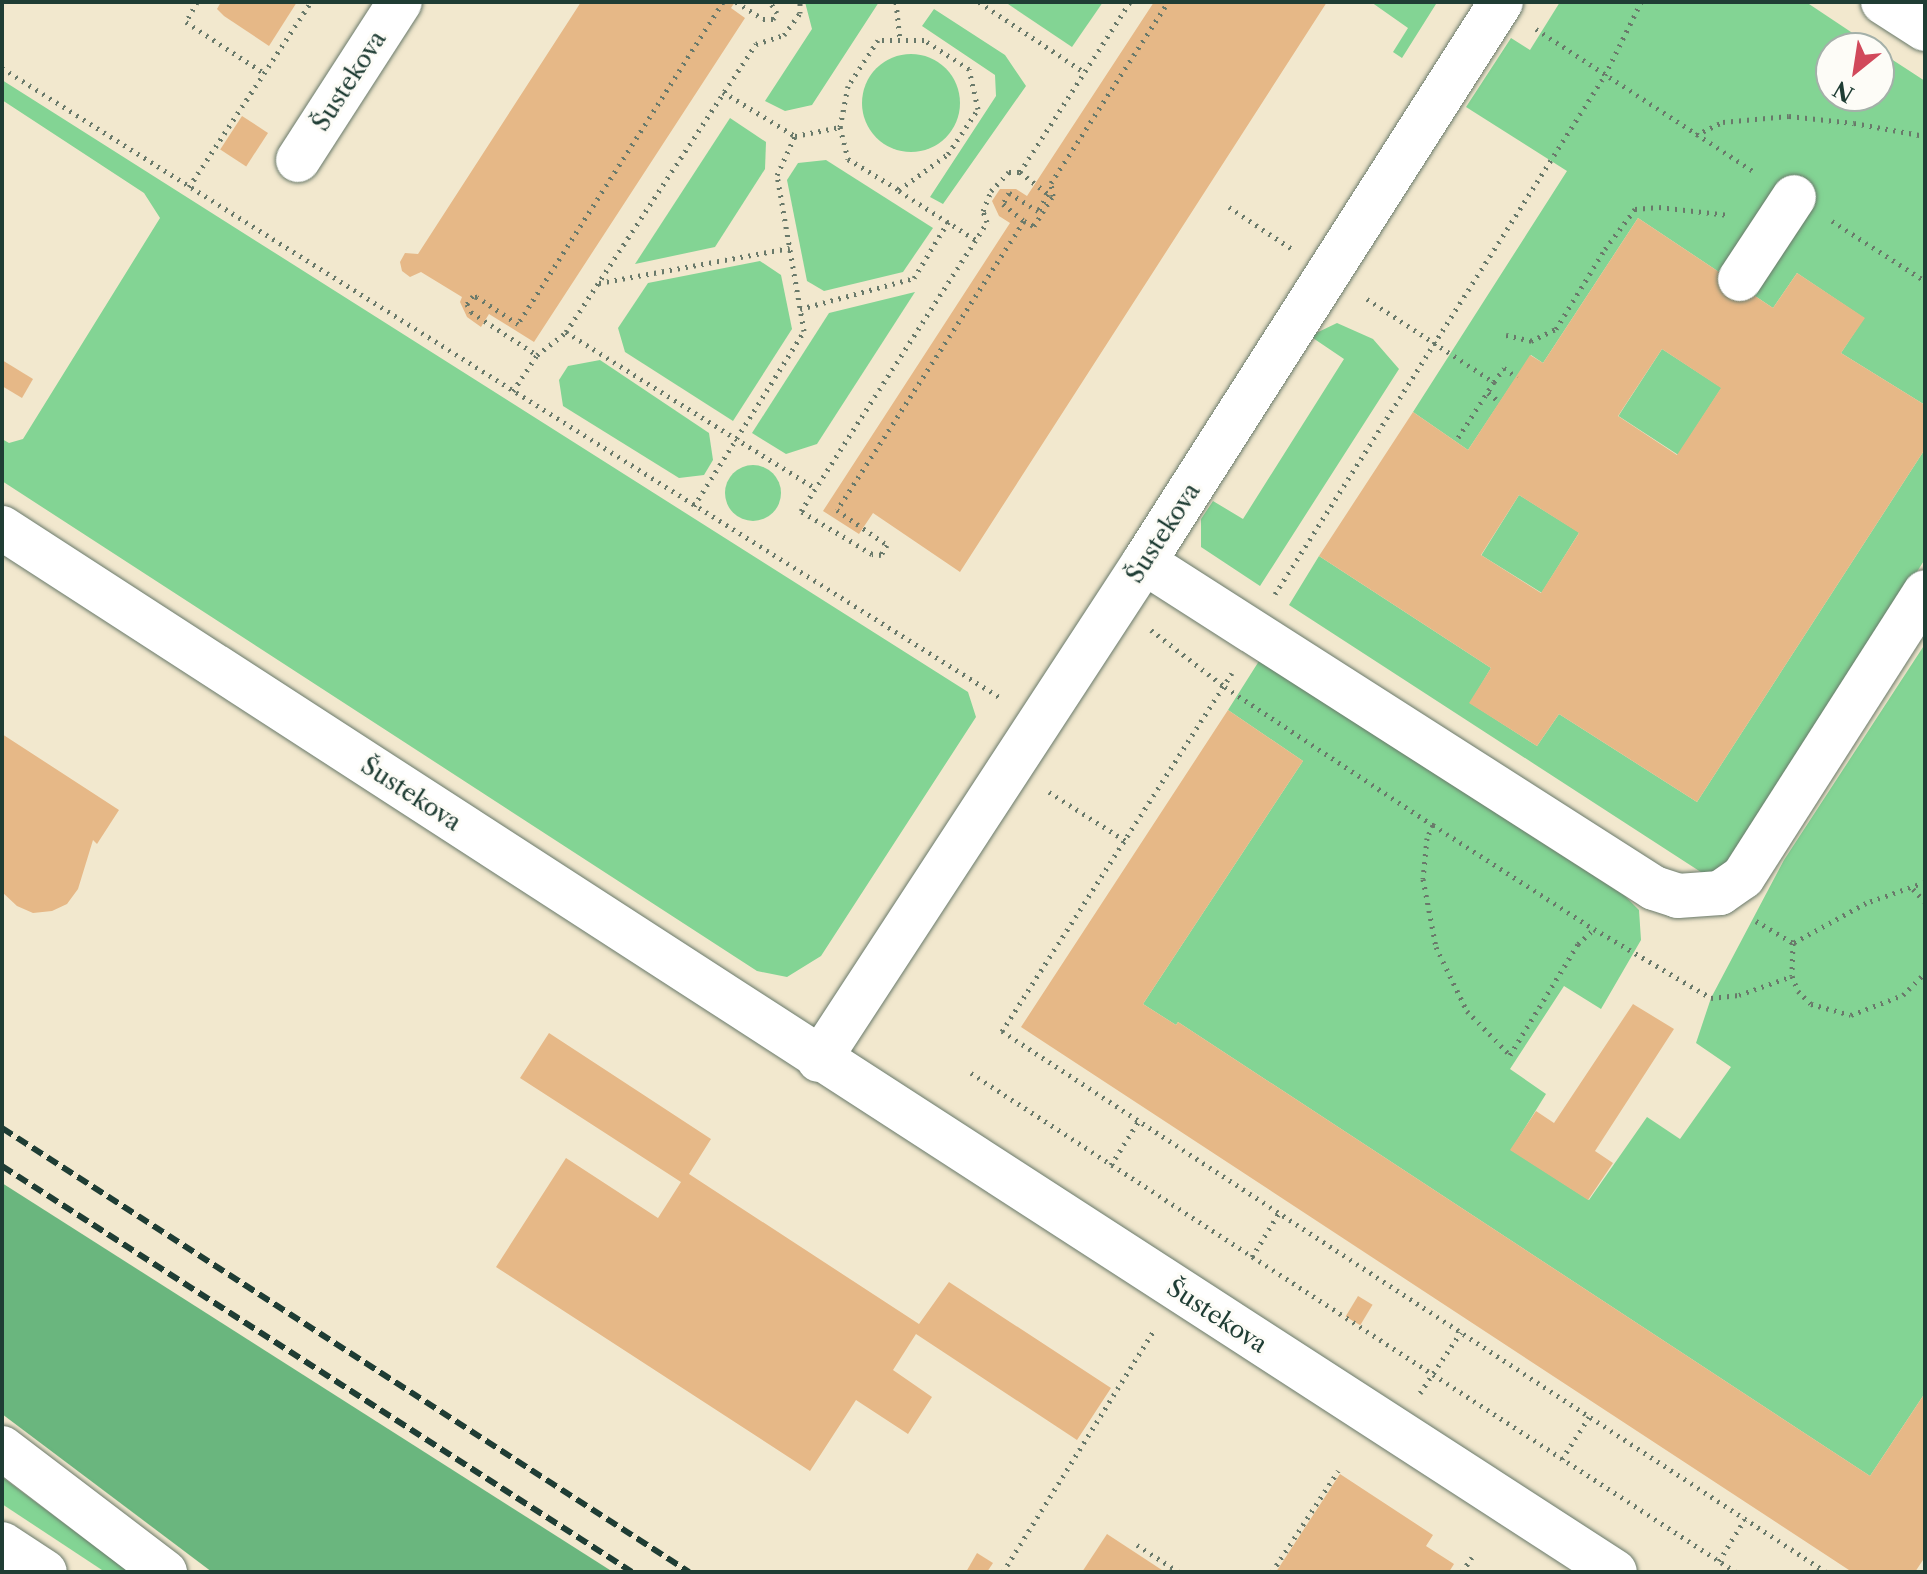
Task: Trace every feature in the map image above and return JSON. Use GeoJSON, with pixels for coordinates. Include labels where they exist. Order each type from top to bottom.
{"type":"FeatureCollection","features":[{"type":"Feature","properties":{"kind":"street","name":"Šustekova"},"geometry":{"type":"LineString","coordinates":[[298,160],[400,2]]}},
{"type":"Feature","properties":{"kind":"street"},"geometry":{"type":"LineString","coordinates":[[1883,2],[1925,29]]}},
{"type":"Feature","properties":{"kind":"street","name":"Šustekova"},"geometry":{"type":"LineString","coordinates":[[819,1060],[1144,562],[1328,273],[1517,14]]}},
{"type":"Feature","properties":{"kind":"street"},"geometry":{"type":"LineString","coordinates":[[1740,279],[1786,209]]}},
{"type":"Feature","properties":{"kind":"street","name":"Šustekova"},"geometry":{"type":"LineString","coordinates":[[2,528],[819,1060],[1615,1572]]}},
{"type":"Feature","properties":{"kind":"street"},"geometry":{"type":"LineString","coordinates":[[1144,562],[1654,888],[1678,896],[1695,897],[1720,893],[1743,877],[1925,592]]}},
{"type":"Feature","properties":{"kind":"street"},"geometry":{"type":"LineString","coordinates":[[2,1448],[165,1572]]}},
{"type":"Feature","properties":{"kind":"street"},"geometry":{"type":"LineString","coordinates":[[2,1544],[45,1572]]}},
{"type":"Feature","properties":{"kind":"path"},"geometry":{"type":"LineString","coordinates":[[197,2],[186,22],[264,73]]}},
{"type":"Feature","properties":{"kind":"path"},"geometry":{"type":"LineString","coordinates":[[189,187],[311,2]]}},
{"type":"Feature","properties":{"kind":"path"},"geometry":{"type":"LineString","coordinates":[[537,355],[471,312],[467,304],[473,296],[477,297],[518,324],[723,2]]}},
{"type":"Feature","properties":{"kind":"path"},"geometry":{"type":"LineString","coordinates":[[736,2],[763,19],[773,19],[777,13],[770,2]]}},
{"type":"Feature","properties":{"kind":"path"},"geometry":{"type":"LineString","coordinates":[[513,391],[537,355],[566,332],[756,44],[784,35],[800,13],[800,2]]}},
{"type":"Feature","properties":{"kind":"path"},"geometry":{"type":"LineString","coordinates":[[896,2],[900,40]]}},
{"type":"Feature","properties":{"kind":"path"},"geometry":{"type":"LineString","coordinates":[[979,2],[1084,72]]}},
{"type":"Feature","properties":{"kind":"path"},"geometry":{"type":"LineString","coordinates":[[1020,172],[1130,2]]}},
{"type":"Feature","properties":{"kind":"path"},"geometry":{"type":"LineString","coordinates":[[1024,221],[837,510],[885,542],[887,545],[881,555],[872,554],[801,511],[987,222],[983,211],[991,191],[1009,172],[1020,172],[1048,194],[1038,211],[1009,193],[1003,204],[1034,226],[1053,196],[1051,183],[1168,2]]}},
{"type":"Feature","properties":{"kind":"path"},"geometry":{"type":"LineString","coordinates":[[1641,2],[1605,75],[1254,631],[1225,687],[1002,1031],[1826,1572]]}},
{"type":"Feature","properties":{"kind":"path"},"geometry":{"type":"LineString","coordinates":[[1517,14],[1696,135],[1786,209],[1925,281]]}},
{"type":"Feature","properties":{"kind":"path"},"geometry":{"type":"LineString","coordinates":[[899,190],[948,154],[978,109],[969,69],[924,40],[878,40],[848,86],[840,127],[848,159],[976,240]]}},
{"type":"Feature","properties":{"kind":"path"},"geometry":{"type":"LineString","coordinates":[[2,68],[1001,698]]}},
{"type":"Feature","properties":{"kind":"path"},"geometry":{"type":"LineString","coordinates":[[723,92],[795,136],[840,127]]}},
{"type":"Feature","properties":{"kind":"path"},"geometry":{"type":"LineString","coordinates":[[1696,135],[1723,122],[1789,116],[1925,136]]}},
{"type":"Feature","properties":{"kind":"path"},"geometry":{"type":"LineString","coordinates":[[694,506],[804,331],[777,175],[795,136]]}},
{"type":"Feature","properties":{"kind":"path"},"geometry":{"type":"LineString","coordinates":[[1229,207],[1494,382]]}},
{"type":"Feature","properties":{"kind":"path"},"geometry":{"type":"LineString","coordinates":[[1506,335],[1531,341],[1556,329],[1605,249],[1635,209],[1786,209]]}},
{"type":"Feature","properties":{"kind":"path"},"geometry":{"type":"LineString","coordinates":[[800,309],[914,278],[948,222]]}},
{"type":"Feature","properties":{"kind":"path"},"geometry":{"type":"LineString","coordinates":[[598,283],[790,248]]}},
{"type":"Feature","properties":{"kind":"path"},"geometry":{"type":"LineString","coordinates":[[566,332],[815,488]]}},
{"type":"Feature","properties":{"kind":"path"},"geometry":{"type":"LineString","coordinates":[[1456,441],[1504,368],[1517,377]]}},
{"type":"Feature","properties":{"kind":"path"},"geometry":{"type":"LineString","coordinates":[[1488,393],[1500,402]]}},
{"type":"Feature","properties":{"kind":"path"},"geometry":{"type":"LineString","coordinates":[[1144,562],[1143,623],[1225,687],[1594,929],[1711,998],[1739,995],[1792,976]]}},
{"type":"Feature","properties":{"kind":"path"},"geometry":{"type":"LineString","coordinates":[[1010,768],[1126,841]]}},
{"type":"Feature","properties":{"kind":"path"},"geometry":{"type":"LineString","coordinates":[[1433,825],[1427,838],[1423,879],[1436,947],[1467,1011],[1510,1055],[1578,944],[1594,929]]}},
{"type":"Feature","properties":{"kind":"path"},"geometry":{"type":"LineString","coordinates":[[1925,882],[1913,889],[1866,903],[1793,943],[1792,976],[1798,991],[1811,1004],[1851,1015],[1903,995],[1925,973]]}},
{"type":"Feature","properties":{"kind":"path"},"geometry":{"type":"LineString","coordinates":[[1913,889],[1925,902]]}},
{"type":"Feature","properties":{"kind":"path"},"geometry":{"type":"LineString","coordinates":[[971,1073],[1736,1572]]}},
{"type":"Feature","properties":{"kind":"path"},"geometry":{"type":"LineString","coordinates":[[1111,1165],[1139,1121]]}},
{"type":"Feature","properties":{"kind":"path"},"geometry":{"type":"LineString","coordinates":[[1252,1257],[1279,1213]]}},
{"type":"Feature","properties":{"kind":"path"},"geometry":{"type":"LineString","coordinates":[[1003,1572],[1179,1291]]}},
{"type":"Feature","properties":{"kind":"path"},"geometry":{"type":"LineString","coordinates":[[1395,1430],[1461,1332]]}},
{"type":"Feature","properties":{"kind":"path"},"geometry":{"type":"LineString","coordinates":[[1562,1459],[1589,1417]]}},
{"type":"Feature","properties":{"kind":"path"},"geometry":{"type":"LineString","coordinates":[[1272,1572],[1338,1471]]}},
{"type":"Feature","properties":{"kind":"path"},"geometry":{"type":"LineString","coordinates":[[1719,1561],[1745,1519]]}},
{"type":"Feature","properties":{"kind":"path"},"geometry":{"type":"LineString","coordinates":[[1137,1545],[1179,1572]]}},
{"type":"Feature","properties":{"kind":"path"},"geometry":{"type":"LineString","coordinates":[[1462,1572],[1472,1557]]}},
{"type":"Feature","properties":{"kind":"green space"},"geometry":{"type":"Polygon","coordinates":[[[805,2],[879,2],[812,105],[785,111],[765,101],[812,29],[805,2]]]}},
{"type":"Feature","properties":{"kind":"green space"},"geometry":{"type":"Polygon","coordinates":[[[1005,2],[1103,2],[1072,47],[1005,2]]]}},
{"type":"Feature","properties":{"kind":"green space"},"geometry":{"type":"Polygon","coordinates":[[[1371,2],[1436,4],[1402,58],[1393,52],[1408,28],[1371,2]]]}},
{"type":"Feature","properties":{"kind":"green space"},"geometry":{"type":"Polygon","coordinates":[[[1560,2],[1806,2],[1851,32],[1815,32],[1815,112],[1895,112],[1895,61],[1925,81],[1925,405],[1841,353],[1864,318],[1797,273],[1773,308],[1638,218],[1543,363],[1531,355],[1468,450],[1413,412],[1567,171],[1466,107],[1511,38],[1530,50],[1560,2]]]}},
{"type":"Feature","properties":{"kind":"green space"},"geometry":{"type":"Polygon","coordinates":[[[934,9],[1005,55],[1026,86],[943,204],[930,197],[996,96],[995,75],[922,26],[934,9]]]}},
{"type":"Feature","properties":{"kind":"green space"},"geometry":{"type":"Polygon","coordinates":[[[911,54],[930,57],[946,68],[957,84],[960,103],[957,122],[946,138],[930,149],[911,152],[892,149],[876,138],[865,122],[862,103],[865,84],[876,68],[892,57],[911,54]]]}},
{"type":"Feature","properties":{"kind":"green space"},"geometry":{"type":"Polygon","coordinates":[[[2,80],[968,692],[976,717],[821,956],[787,977],[757,971],[2,481],[2,439],[9,443],[23,439],[160,218],[144,193],[2,100],[2,80]]]}},
{"type":"Feature","properties":{"kind":"green space"},"geometry":{"type":"Polygon","coordinates":[[[730,118],[766,142],[765,169],[715,247],[635,264],[730,118]]]}},
{"type":"Feature","properties":{"kind":"green space"},"geometry":{"type":"Polygon","coordinates":[[[826,160],[933,228],[903,272],[824,291],[807,281],[787,180],[798,163],[826,160]]]}},
{"type":"Feature","properties":{"kind":"green space"},"geometry":{"type":"Polygon","coordinates":[[[760,261],[781,275],[792,329],[733,421],[625,352],[618,328],[648,283],[760,261]]]}},
{"type":"Feature","properties":{"kind":"green space"},"geometry":{"type":"Polygon","coordinates":[[[915,292],[817,444],[786,454],[752,433],[829,313],[915,292]]]}},
{"type":"Feature","properties":{"kind":"green space"},"geometry":{"type":"Polygon","coordinates":[[[1337,323],[1373,339],[1399,369],[1260,586],[1201,547],[1201,519],[1213,501],[1243,519],[1344,359],[1310,336],[1337,323]]]}},
{"type":"Feature","properties":{"kind":"green space"},"geometry":{"type":"Polygon","coordinates":[[[1662,349],[1722,388],[1678,455],[1618,416],[1662,349]]]}},
{"type":"Feature","properties":{"kind":"green space"},"geometry":{"type":"Polygon","coordinates":[[[600,360],[709,433],[713,460],[704,475],[679,478],[563,406],[559,380],[568,366],[600,360]]]}},
{"type":"Feature","properties":{"kind":"green space"},"geometry":{"type":"Polygon","coordinates":[[[1925,449],[1925,559],[1728,873],[1707,876],[1289,605],[1319,556],[1491,668],[1470,703],[1537,746],[1559,714],[1697,802],[1925,449]]]}},
{"type":"Feature","properties":{"kind":"green space"},"geometry":{"type":"Polygon","coordinates":[[[753,465],[773,473],[781,493],[773,513],[753,521],[733,513],[725,493],[733,473],[753,465]]]}},
{"type":"Feature","properties":{"kind":"green space"},"geometry":{"type":"Polygon","coordinates":[[[1519,495],[1579,533],[1542,593],[1481,555],[1519,495]]]}},
{"type":"Feature","properties":{"kind":"green space"},"geometry":{"type":"Polygon","coordinates":[[[1925,644],[1925,1393],[1870,1476],[1178,1022],[1176,1025],[1143,1004],[1303,761],[1228,710],[1259,661],[1625,896],[1639,910],[1641,940],[1601,1009],[1564,986],[1510,1069],[1546,1094],[1511,1150],[1589,1200],[1647,1117],[1680,1139],[1731,1067],[1696,1043],[1711,998],[1784,860],[1925,644]]]}},
{"type":"Feature","properties":{"kind":"green space"},"geometry":{"type":"Polygon","coordinates":[[[2,1183],[613,1572],[212,1572],[2,1414],[2,1183]]]}},
{"type":"Feature","properties":{"kind":"green space"},"geometry":{"type":"Polygon","coordinates":[[[2,1477],[129,1572],[105,1572],[2,1504],[2,1477]]]}},
{"type":"Feature","properties":{"kind":"building"},"geometry":{"type":"Polygon","coordinates":[[[221,2],[297,2],[269,46],[224,16],[217,9],[221,2]]]}},
{"type":"Feature","properties":{"kind":"building"},"geometry":{"type":"Polygon","coordinates":[[[581,2],[735,2],[731,8],[745,18],[534,342],[489,314],[481,327],[467,317],[460,302],[462,297],[421,272],[410,277],[402,271],[400,262],[405,253],[418,254],[581,2]]]}},
{"type":"Feature","properties":{"kind":"building"},"geometry":{"type":"Polygon","coordinates":[[[1154,2],[1327,2],[960,572],[873,513],[859,534],[823,511],[1010,223],[999,216],[992,201],[1000,189],[1016,189],[1027,196],[1154,2]]]}},
{"type":"Feature","properties":{"kind":"building"},"geometry":{"type":"Polygon","coordinates":[[[242,116],[268,133],[246,166],[220,150],[242,116]]]}},
{"type":"Feature","properties":{"kind":"building"},"geometry":{"type":"Polygon","coordinates":[[[1638,218],[1773,308],[1797,273],[1865,318],[1841,353],[1925,405],[1925,449],[1697,802],[1559,714],[1537,746],[1469,703],[1491,668],[1319,556],[1413,412],[1468,450],[1530,355],[1543,363],[1638,218]],[[1662,349],[1618,416],[1677,455],[1721,388],[1662,349]],[[1519,495],[1481,555],[1541,593],[1579,533],[1519,495]]]}},
{"type":"Feature","properties":{"kind":"building"},"geometry":{"type":"Polygon","coordinates":[[[2,360],[33,379],[22,398],[2,386],[2,360]]]}},
{"type":"Feature","properties":{"kind":"building"},"geometry":{"type":"Polygon","coordinates":[[[1228,710],[1303,761],[1143,1004],[1176,1025],[1178,1022],[1870,1476],[1925,1393],[1925,1557],[1915,1572],[1852,1572],[1021,1027],[1228,710]]]}},
{"type":"Feature","properties":{"kind":"building"},"geometry":{"type":"Polygon","coordinates":[[[2,734],[119,810],[97,844],[93,840],[78,889],[67,904],[52,911],[33,913],[17,906],[2,892],[2,734]]]}},
{"type":"Feature","properties":{"kind":"building"},"geometry":{"type":"Polygon","coordinates":[[[1633,1004],[1674,1029],[1595,1151],[1613,1163],[1588,1200],[1510,1150],[1536,1111],[1554,1123],[1633,1004]]]}},
{"type":"Feature","properties":{"kind":"building"},"geometry":{"type":"Polygon","coordinates":[[[549,1033],[711,1139],[689,1174],[919,1324],[949,1282],[1111,1388],[1077,1440],[916,1334],[893,1370],[932,1397],[908,1434],[856,1400],[810,1471],[496,1267],[566,1158],[658,1218],[681,1182],[520,1078],[549,1033]]]}},
{"type":"Feature","properties":{"kind":"building"},"geometry":{"type":"Polygon","coordinates":[[[1358,1296],[1373,1305],[1360,1325],[1346,1317],[1358,1296]]]}},
{"type":"Feature","properties":{"kind":"building"},"geometry":{"type":"Polygon","coordinates":[[[1340,1474],[1433,1535],[1426,1546],[1454,1564],[1449,1572],[1276,1572],[1340,1474]]]}},
{"type":"Feature","properties":{"kind":"building"},"geometry":{"type":"Polygon","coordinates":[[[1107,1534],[1165,1572],[1082,1572],[1107,1534]]]}},
{"type":"Feature","properties":{"kind":"building"},"geometry":{"type":"Polygon","coordinates":[[[977,1553],[993,1563],[987,1572],[966,1572],[977,1553]]]}},
{"type":"Feature","properties":{"kind":"railway"},"geometry":{"type":"LineString","coordinates":[[2,1128],[689,1572]]}},
{"type":"Feature","properties":{"kind":"railway"},"geometry":{"type":"LineString","coordinates":[[2,1166],[632,1572]]}}]}
